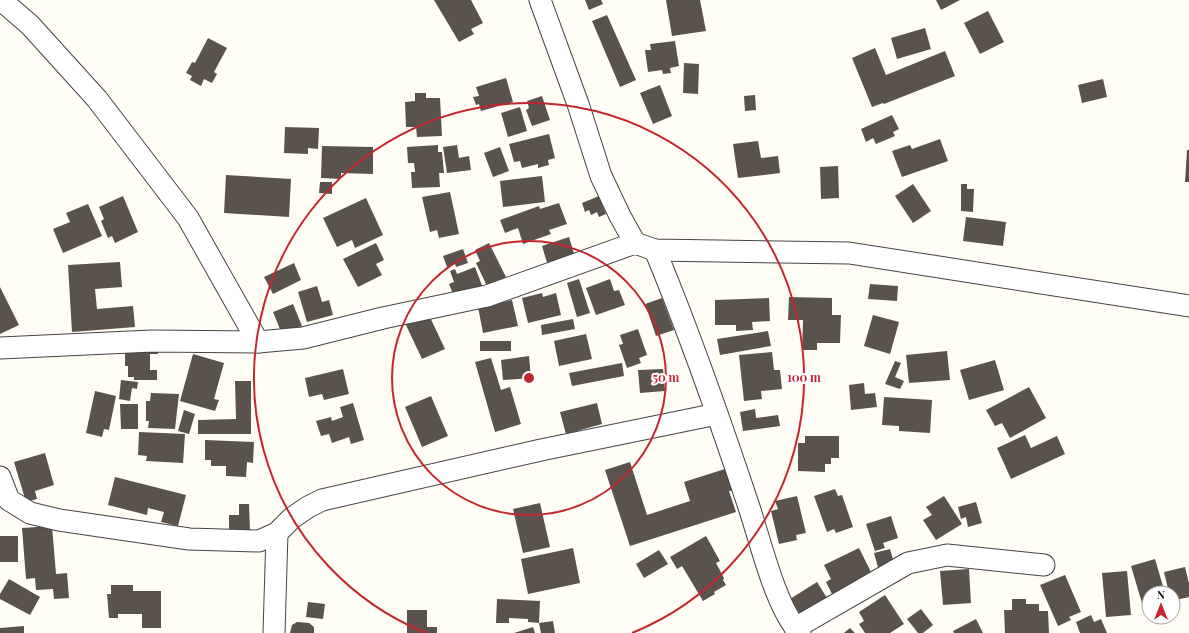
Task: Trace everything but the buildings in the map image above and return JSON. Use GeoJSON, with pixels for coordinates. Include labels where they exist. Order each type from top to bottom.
{"type":"FeatureCollection","features":[{"type":"Feature","properties":{"kind":"street"},"geometry":{"type":"LineString","coordinates":[[1,0],[30,25],[97,99],[183,212],[258,342]]}},
{"type":"Feature","properties":{"kind":"street"},"geometry":{"type":"LineString","coordinates":[[540,0],[578,104],[601,176],[635,243]]}},
{"type":"Feature","properties":{"kind":"street"},"geometry":{"type":"LineString","coordinates":[[0,348],[152,341],[258,342],[303,338],[383,318],[487,296],[635,243],[655,250],[849,253],[1189,306]]}},
{"type":"Feature","properties":{"kind":"street"},"geometry":{"type":"LineString","coordinates":[[655,250],[680,309],[777,593],[798,631],[908,563],[947,555],[1044,565]]}},
{"type":"Feature","properties":{"kind":"street"},"geometry":{"type":"LineString","coordinates":[[0,477],[9,500],[30,513],[59,520],[189,539],[259,541],[277,533],[292,518],[308,507],[335,496],[541,450],[717,414]]}},
{"type":"Feature","properties":{"kind":"street"},"geometry":{"type":"LineString","coordinates":[[274,633],[277,533]]}}]}
